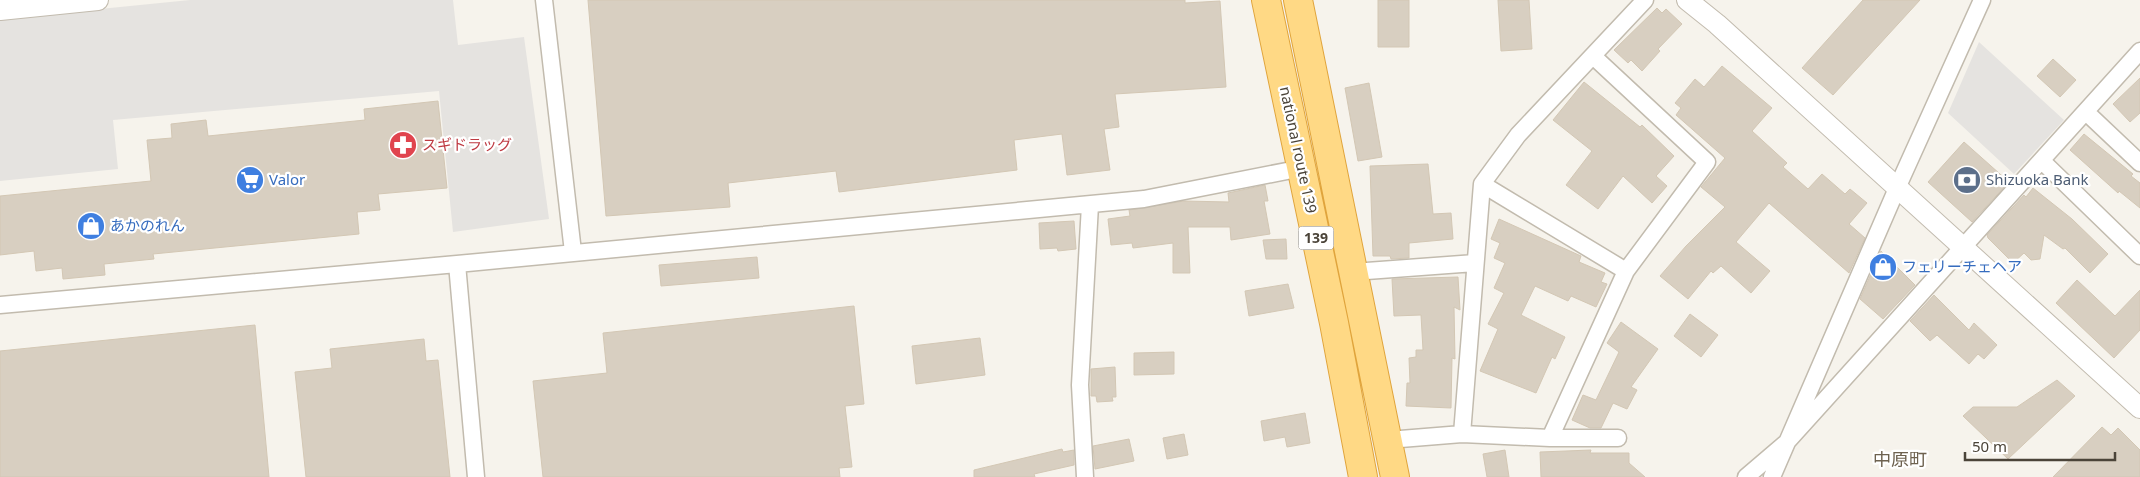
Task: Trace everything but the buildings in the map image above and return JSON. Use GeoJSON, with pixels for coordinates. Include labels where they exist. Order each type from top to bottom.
{"type":"FeatureCollection","features":[{"type":"Feature","properties":{"kind":"highway","name":"national route 139"},"geometry":{"type":"LineString","coordinates":[[1266,0],[1302,168],[1363,477]]}},
{"type":"Feature","properties":{"kind":"highway","name":"national route 139"},"geometry":{"type":"LineString","coordinates":[[1298,0],[1395,477]]}},
{"type":"Feature","properties":{"kind":"street"},"geometry":{"type":"LineString","coordinates":[[0,10],[98,0]]}},
{"type":"Feature","properties":{"kind":"street"},"geometry":{"type":"LineString","coordinates":[[544,0],[573,252]]}},
{"type":"Feature","properties":{"kind":"street"},"geometry":{"type":"LineString","coordinates":[[1462,434],[1482,184],[1518,135],[1645,0]]}},
{"type":"Feature","properties":{"kind":"street"},"geometry":{"type":"LineString","coordinates":[[1687,0],[1718,24],[1898,186],[2140,408]]}},
{"type":"Feature","properties":{"kind":"street"},"geometry":{"type":"LineString","coordinates":[[1772,477],[1898,186],[1982,0]]}},
{"type":"Feature","properties":{"kind":"street"},"geometry":{"type":"LineString","coordinates":[[1746,477],[1786,442],[2140,51]]}},
{"type":"Feature","properties":{"kind":"street"},"geometry":{"type":"LineString","coordinates":[[1550,438],[1626,270],[1706,162],[1592,56]]}},
{"type":"Feature","properties":{"kind":"street"},"geometry":{"type":"LineString","coordinates":[[2086,112],[2140,163]]}},
{"type":"Feature","properties":{"kind":"street"},"geometry":{"type":"LineString","coordinates":[[2042,161],[2140,256]]}},
{"type":"Feature","properties":{"kind":"street"},"geometry":{"type":"LineString","coordinates":[[0,305],[1144,199],[1302,168]]}},
{"type":"Feature","properties":{"kind":"street"},"geometry":{"type":"LineString","coordinates":[[1482,184],[1626,270]]}},
{"type":"Feature","properties":{"kind":"street"},"geometry":{"type":"LineString","coordinates":[[1085,477],[1080,385],[1090,204]]}},
{"type":"Feature","properties":{"kind":"street"},"geometry":{"type":"LineString","coordinates":[[1353,272],[1475,263]]}},
{"type":"Feature","properties":{"kind":"street"},"geometry":{"type":"LineString","coordinates":[[457,264],[476,477]]}},
{"type":"Feature","properties":{"kind":"street"},"geometry":{"type":"LineString","coordinates":[[1388,440],[1462,434],[1550,438],[1618,438]]}},
{"type":"Feature","properties":{"kind":"shaded area"},"geometry":{"type":"Polygon","coordinates":[[[190,0],[453,0],[458,45],[524,37],[549,219],[453,232],[439,91],[113,120],[118,169],[0,181],[0,19],[190,0]]]}},
{"type":"Feature","properties":{"kind":"shaded area"},"geometry":{"type":"Polygon","coordinates":[[[1979,42],[2064,120],[2014,174],[1948,113],[1979,42]]]}},
{"type":"Feature","properties":{"kind":"place","name":"スギドラッグ"},"geometry":{"type":"Point","coordinates":[403,145]}},
{"type":"Feature","properties":{"kind":"place","name":"Valor"},"geometry":{"type":"Point","coordinates":[250,180]}},
{"type":"Feature","properties":{"kind":"place","name":"Shizuoka Bank"},"geometry":{"type":"Point","coordinates":[1967,180]}},
{"type":"Feature","properties":{"kind":"place","name":"あかのれん"},"geometry":{"type":"Point","coordinates":[91,226]}},
{"type":"Feature","properties":{"kind":"place","name":"フェリーチェヘア"},"geometry":{"type":"Point","coordinates":[1883,267]}},
{"type":"Feature","properties":{"kind":"district","name":"中原町"},"geometry":{"type":"Point","coordinates":[1900,460]}}]}
